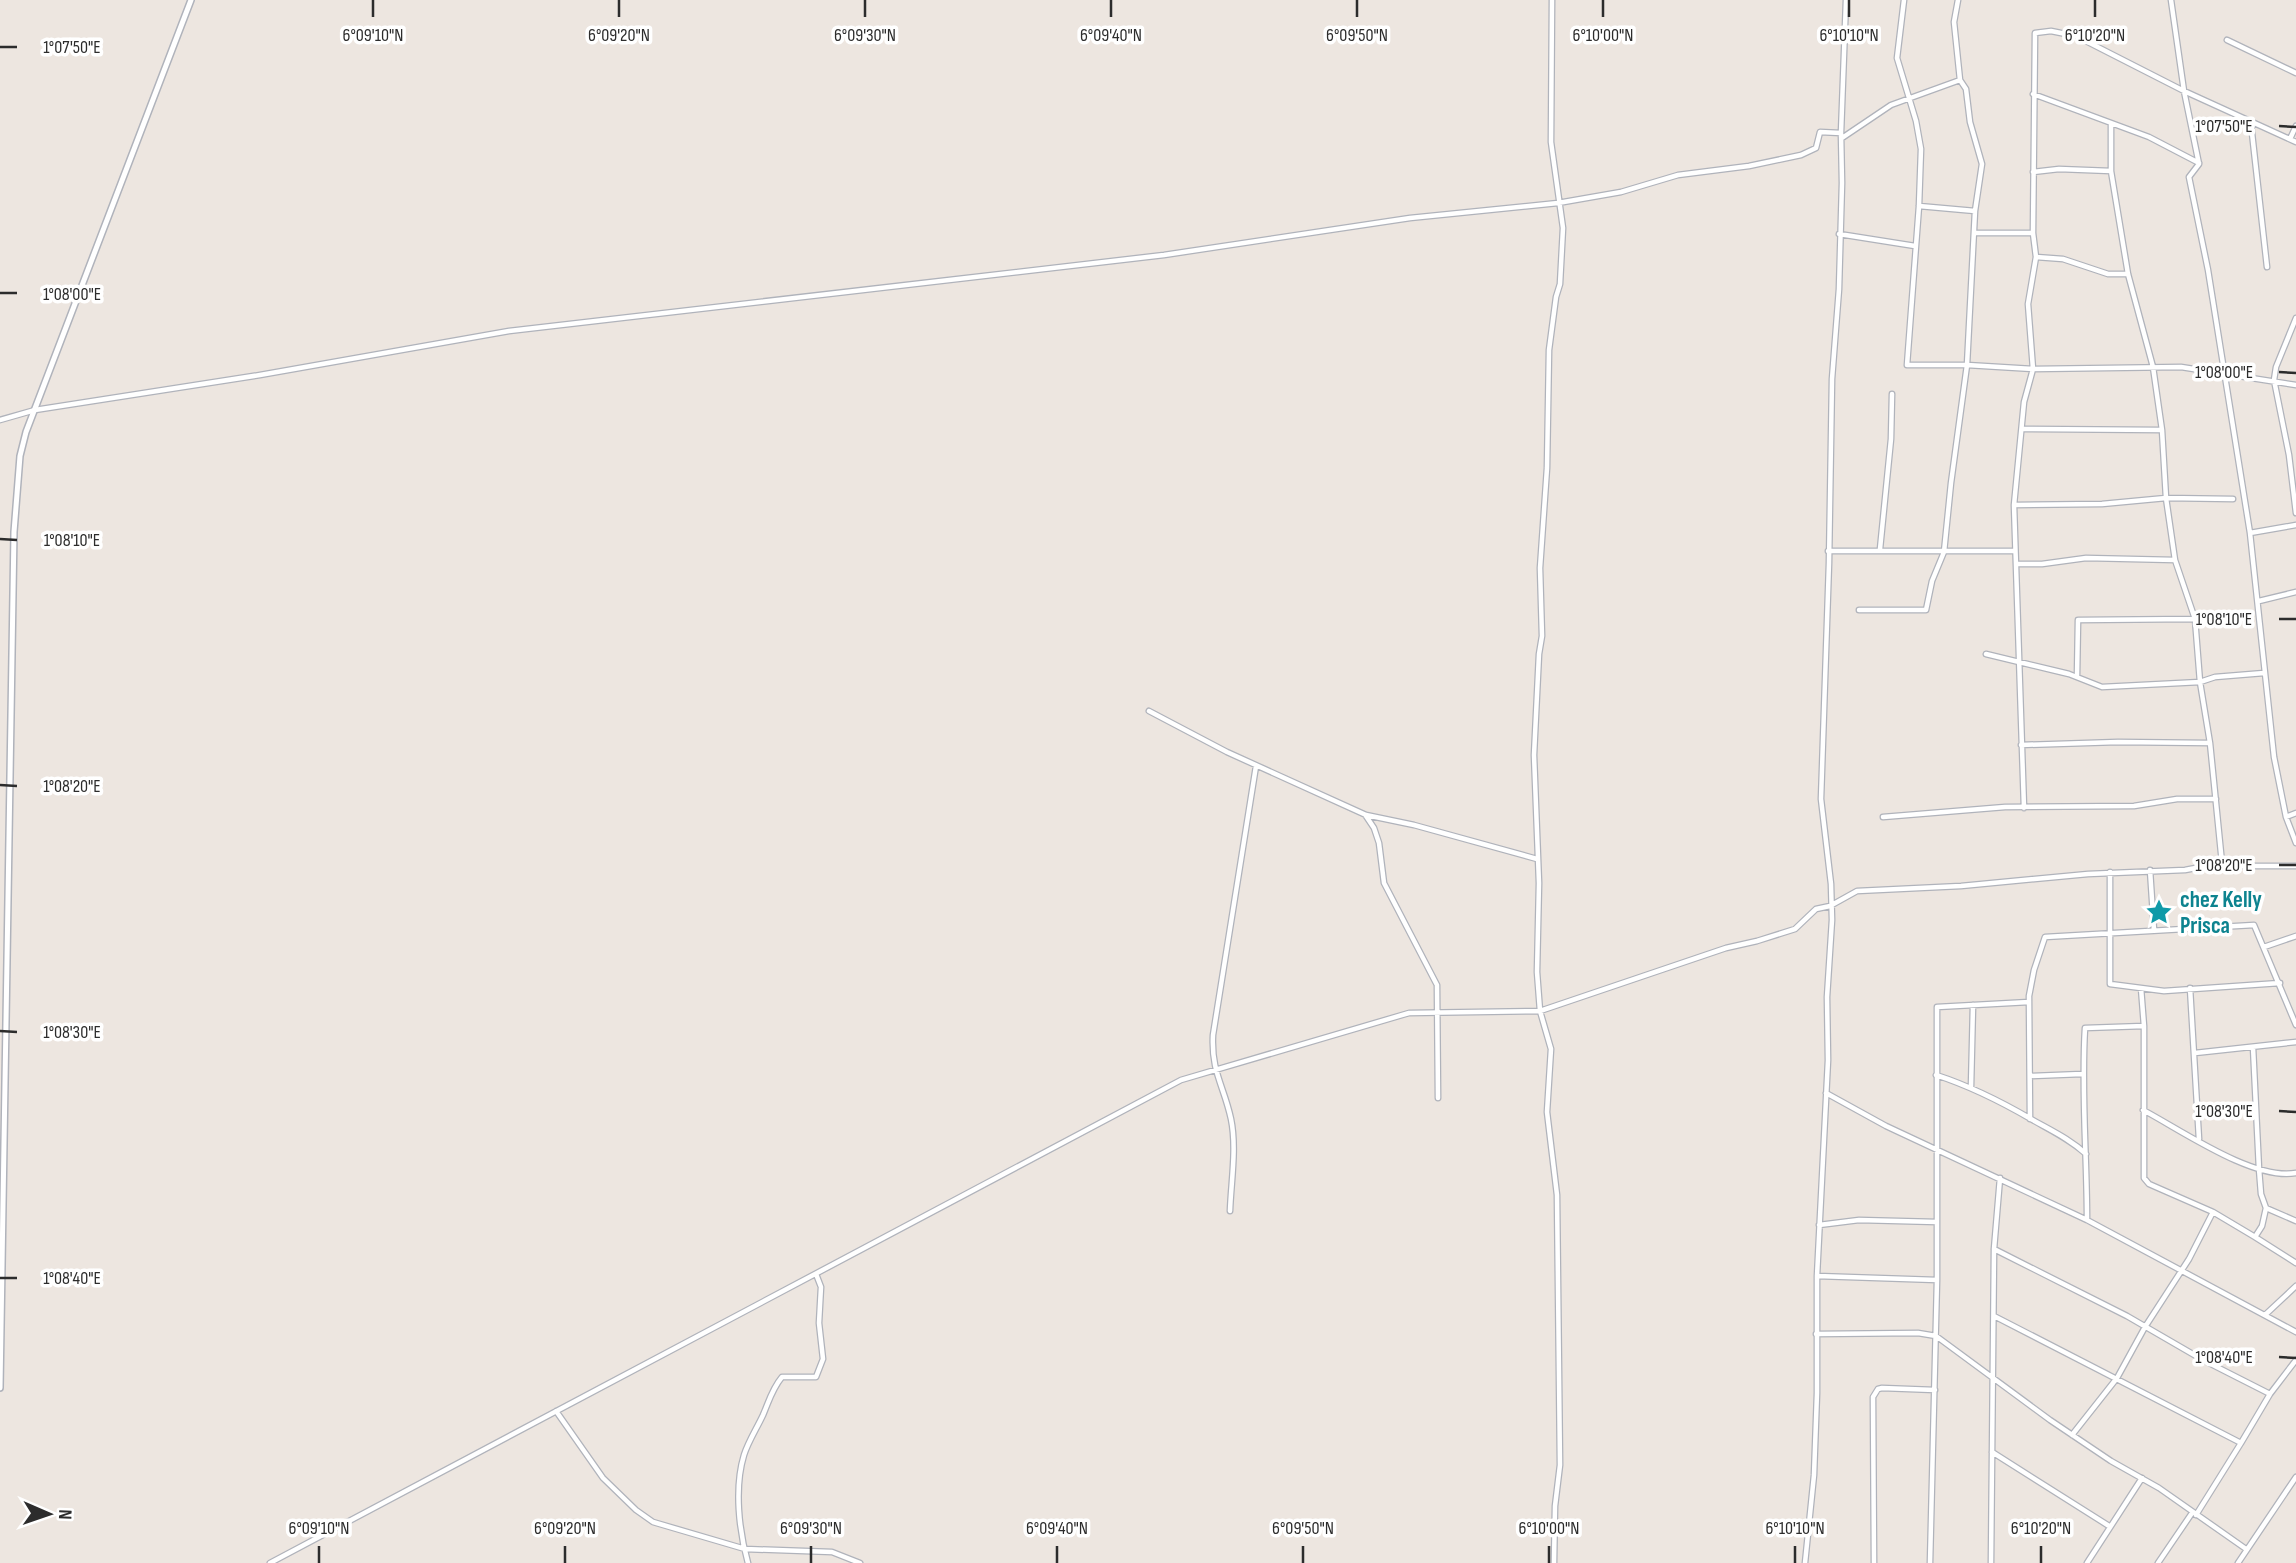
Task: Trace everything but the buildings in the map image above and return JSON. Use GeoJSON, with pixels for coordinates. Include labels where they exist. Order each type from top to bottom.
{"type":"FeatureCollection","features":[{"type":"Feature","properties":{"kind":"street"},"geometry":{"type":"LineString","coordinates":[[0,1388],[16,494],[20,456],[35,410],[191,0]]}},
{"type":"Feature","properties":{"kind":"street"},"geometry":{"type":"LineString","coordinates":[[1552,0],[1551,142],[1563,228],[1560,284],[1549,350],[1547,468],[1540,568],[1542,636],[1534,755],[1539,902],[1537,972],[1539,1011],[1551,1049],[1547,1112],[1557,1219],[1560,1465],[1555,1506],[1554,1563]]}},
{"type":"Feature","properties":{"kind":"street"},"geometry":{"type":"LineString","coordinates":[[1805,1563],[1814,1475],[1816,1276],[1832,920],[1821,799],[1832,379],[1839,289],[1846,0]]}},
{"type":"Feature","properties":{"kind":"street"},"geometry":{"type":"LineString","coordinates":[[1904,0],[1897,58],[1916,121],[1921,149],[1907,365],[2032,369],[2181,367],[2296,385]]}},
{"type":"Feature","properties":{"kind":"street"},"geometry":{"type":"LineString","coordinates":[[1859,610],[1926,610],[1932,581],[1944,552],[1967,365],[1975,211],[1982,164],[1970,122],[1966,89],[1960,79],[1954,22],[1958,0]]}},
{"type":"Feature","properties":{"kind":"street"},"geometry":{"type":"LineString","coordinates":[[2171,0],[2183,92],[2199,164]]}},
{"type":"Feature","properties":{"kind":"street"},"geometry":{"type":"LineString","coordinates":[[2024,808],[2014,505],[2024,402],[2032,369],[2028,304],[2036,257],[2033,233],[2035,33],[2051,31],[2076,36],[2183,92],[2296,142]]}},
{"type":"Feature","properties":{"kind":"street"},"geometry":{"type":"LineString","coordinates":[[2227,40],[2296,73]]}},
{"type":"Feature","properties":{"kind":"street"},"geometry":{"type":"LineString","coordinates":[[0,420],[35,410],[260,375],[509,331],[1164,255],[1410,218],[1558,203],[1621,192],[1678,175],[1749,166],[1801,155],[1816,148],[1820,132],[1841,136],[1891,105],[1960,79]]}},
{"type":"Feature","properties":{"kind":"street"},"geometry":{"type":"LineString","coordinates":[[2033,94],[2080,110],[2110,125],[2149,137],[2199,164]]}},
{"type":"Feature","properties":{"kind":"street"},"geometry":{"type":"LineString","coordinates":[[2251,124],[2267,267]]}},
{"type":"Feature","properties":{"kind":"street"},"geometry":{"type":"LineString","coordinates":[[2110,125],[2111,172],[2128,274],[2153,367],[2175,560],[2194,619],[2222,863]]}},
{"type":"Feature","properties":{"kind":"street"},"geometry":{"type":"LineString","coordinates":[[2290,139],[2296,127]]}},
{"type":"Feature","properties":{"kind":"street"},"geometry":{"type":"LineString","coordinates":[[2199,164],[2189,177],[2208,270],[2250,533],[2274,757],[2286,817],[2296,843]]}},
{"type":"Feature","properties":{"kind":"street"},"geometry":{"type":"LineString","coordinates":[[2033,172],[2059,169],[2111,172]]}},
{"type":"Feature","properties":{"kind":"street"},"geometry":{"type":"LineString","coordinates":[[1919,206],[1975,211]]}},
{"type":"Feature","properties":{"kind":"street"},"geometry":{"type":"LineString","coordinates":[[1975,233],[2033,233]]}},
{"type":"Feature","properties":{"kind":"street"},"geometry":{"type":"LineString","coordinates":[[1839,234],[1915,246]]}},
{"type":"Feature","properties":{"kind":"street"},"geometry":{"type":"LineString","coordinates":[[2036,257],[2063,259],[2108,274],[2128,274]]}},
{"type":"Feature","properties":{"kind":"street"},"geometry":{"type":"LineString","coordinates":[[2296,318],[2276,367],[2274,380],[2289,455],[2296,513]]}},
{"type":"Feature","properties":{"kind":"street"},"geometry":{"type":"LineString","coordinates":[[1880,550],[1891,439],[1892,394]]}},
{"type":"Feature","properties":{"kind":"street"},"geometry":{"type":"LineString","coordinates":[[2023,429],[2162,430]]}},
{"type":"Feature","properties":{"kind":"street"},"geometry":{"type":"LineString","coordinates":[[2014,505],[2102,504],[2166,498],[2234,499]]}},
{"type":"Feature","properties":{"kind":"street"},"geometry":{"type":"LineString","coordinates":[[2250,533],[2296,525]]}},
{"type":"Feature","properties":{"kind":"street"},"geometry":{"type":"LineString","coordinates":[[1828,551],[2015,551]]}},
{"type":"Feature","properties":{"kind":"street"},"geometry":{"type":"LineString","coordinates":[[2016,564],[2042,564],[2086,558],[2175,560]]}},
{"type":"Feature","properties":{"kind":"street"},"geometry":{"type":"LineString","coordinates":[[2259,601],[2296,593]]}},
{"type":"Feature","properties":{"kind":"street"},"geometry":{"type":"LineString","coordinates":[[2077,677],[2078,620],[2194,619]]}},
{"type":"Feature","properties":{"kind":"street"},"geometry":{"type":"LineString","coordinates":[[1986,654],[2077,677],[2102,687],[2200,682],[2215,677],[2263,673]]}},
{"type":"Feature","properties":{"kind":"street"},"geometry":{"type":"LineString","coordinates":[[1149,711],[1256,766],[1366,816],[1414,825],[1537,859]]}},
{"type":"Feature","properties":{"kind":"street"},"geometry":{"type":"LineString","coordinates":[[2021,745],[2210,743]]}},
{"type":"Feature","properties":{"kind":"street"},"geometry":{"type":"LineString","coordinates":[[1230,1211],[1233,1140],[1231,1119],[1214,1070],[1213,1035],[1256,766]]}},
{"type":"Feature","properties":{"kind":"street"},"geometry":{"type":"LineString","coordinates":[[1883,817],[2005,807],[2134,806],[2178,799],[2216,799]]}},
{"type":"Feature","properties":{"kind":"street"},"geometry":{"type":"LineString","coordinates":[[2286,817],[2296,813]]}},
{"type":"Feature","properties":{"kind":"street"},"geometry":{"type":"LineString","coordinates":[[1366,816],[1377,835],[1384,883],[1437,985],[1438,1098]]}},
{"type":"Feature","properties":{"kind":"street"},"geometry":{"type":"LineString","coordinates":[[270,1563],[1181,1080],[1409,1013],[1539,1011],[1726,948],[1757,942],[1795,929],[1816,909],[1830,906],[1857,891],[1961,886],[2110,872],[2185,870],[2222,863],[2235,866],[2296,866]]}},
{"type":"Feature","properties":{"kind":"street"},"geometry":{"type":"LineString","coordinates":[[2150,870],[2154,930]]}},
{"type":"Feature","properties":{"kind":"street"},"geometry":{"type":"LineString","coordinates":[[2110,872],[2110,984],[2164,990],[2280,983]]}},
{"type":"Feature","properties":{"kind":"street"},"geometry":{"type":"LineString","coordinates":[[2030,1119],[2029,1002],[2034,970],[2045,937],[2254,925],[2296,1025]]}},
{"type":"Feature","properties":{"kind":"street"},"geometry":{"type":"LineString","coordinates":[[2264,947],[2296,936]]}},
{"type":"Feature","properties":{"kind":"street"},"geometry":{"type":"LineString","coordinates":[[2141,988],[2144,1026],[2144,1178],[2149,1184],[2213,1212],[2296,1263]]}},
{"type":"Feature","properties":{"kind":"street"},"geometry":{"type":"LineString","coordinates":[[2190,988],[2199,1140]]}},
{"type":"Feature","properties":{"kind":"street"},"geometry":{"type":"LineString","coordinates":[[1930,1563],[1937,1280],[1937,1007],[2029,1002]]}},
{"type":"Feature","properties":{"kind":"street"},"geometry":{"type":"LineString","coordinates":[[1971,1087],[1973,1005]]}},
{"type":"Feature","properties":{"kind":"street"},"geometry":{"type":"LineString","coordinates":[[2087,1220],[2087,1154],[2082,1074],[2085,1028],[2144,1026]]}},
{"type":"Feature","properties":{"kind":"street"},"geometry":{"type":"LineString","coordinates":[[2195,1053],[2296,1042]]}},
{"type":"Feature","properties":{"kind":"street"},"geometry":{"type":"LineString","coordinates":[[2253,1047],[2261,1194],[2266,1208],[2262,1226],[2255,1237]]}},
{"type":"Feature","properties":{"kind":"street"},"geometry":{"type":"LineString","coordinates":[[1937,1074],[1971,1087],[2074,1142],[2087,1154]]}},
{"type":"Feature","properties":{"kind":"street"},"geometry":{"type":"LineString","coordinates":[[2029,1076],[2082,1074]]}},
{"type":"Feature","properties":{"kind":"street"},"geometry":{"type":"LineString","coordinates":[[1826,1093],[1886,1126],[2087,1220],[2296,1332]]}},
{"type":"Feature","properties":{"kind":"street"},"geometry":{"type":"LineString","coordinates":[[2143,1110],[2250,1167],[2283,1174],[2296,1173]]}},
{"type":"Feature","properties":{"kind":"street"},"geometry":{"type":"LineString","coordinates":[[1991,1563],[1994,1249],[2000,1178]]}},
{"type":"Feature","properties":{"kind":"street"},"geometry":{"type":"LineString","coordinates":[[2266,1208],[2296,1221]]}},
{"type":"Feature","properties":{"kind":"street"},"geometry":{"type":"LineString","coordinates":[[2072,1435],[2117,1378],[2213,1212]]}},
{"type":"Feature","properties":{"kind":"street"},"geometry":{"type":"LineString","coordinates":[[1819,1225],[1859,1220],[1937,1222]]}},
{"type":"Feature","properties":{"kind":"street"},"geometry":{"type":"LineString","coordinates":[[1994,1249],[2270,1394]]}},
{"type":"Feature","properties":{"kind":"street"},"geometry":{"type":"LineString","coordinates":[[748,1563],[740,1500],[744,1454],[766,1408],[772,1388],[782,1377],[816,1377],[823,1359],[821,1287],[816,1274]]}},
{"type":"Feature","properties":{"kind":"street"},"geometry":{"type":"LineString","coordinates":[[1816,1276],[1937,1280]]}},
{"type":"Feature","properties":{"kind":"street"},"geometry":{"type":"LineString","coordinates":[[2265,1315],[2296,1286]]}},
{"type":"Feature","properties":{"kind":"street"},"geometry":{"type":"LineString","coordinates":[[1994,1315],[2241,1443]]}},
{"type":"Feature","properties":{"kind":"street"},"geometry":{"type":"LineString","coordinates":[[1816,1334],[1918,1333],[1936,1336],[2072,1435],[2142,1478],[2246,1549]]}},
{"type":"Feature","properties":{"kind":"street"},"geometry":{"type":"LineString","coordinates":[[2158,1563],[2194,1514],[2270,1394],[2296,1360]]}},
{"type":"Feature","properties":{"kind":"street"},"geometry":{"type":"LineString","coordinates":[[1874,1563],[1873,1397],[1878,1389],[1882,1388],[1935,1390]]}},
{"type":"Feature","properties":{"kind":"street"},"geometry":{"type":"LineString","coordinates":[[556,1411],[603,1478],[636,1510],[653,1522],[745,1549],[832,1552],[860,1563]]}},
{"type":"Feature","properties":{"kind":"street"},"geometry":{"type":"LineString","coordinates":[[1991,1452],[2109,1526]]}},
{"type":"Feature","properties":{"kind":"street"},"geometry":{"type":"LineString","coordinates":[[2246,1563],[2239,1561],[2296,1477]]}},
{"type":"Feature","properties":{"kind":"street"},"geometry":{"type":"LineString","coordinates":[[2087,1563],[2142,1478]]}},
{"type":"Feature","properties":{"kind":"place","name":"chez Kelly Prisca"},"geometry":{"type":"Point","coordinates":[2159,912]}}]}
